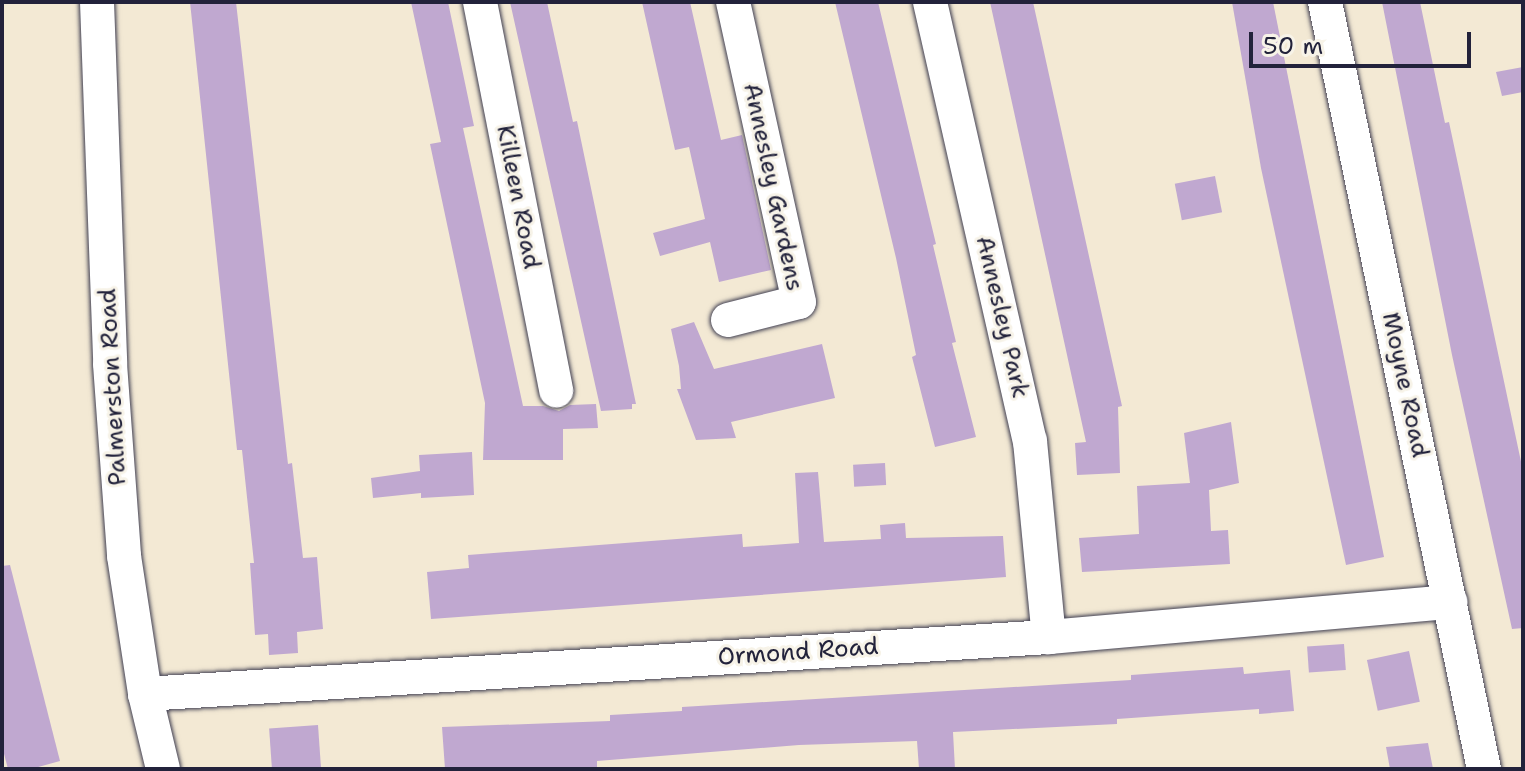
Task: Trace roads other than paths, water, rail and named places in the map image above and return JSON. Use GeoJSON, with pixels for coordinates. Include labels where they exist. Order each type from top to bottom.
{"type":"FeatureCollection","features":[{"type":"Feature","properties":{"kind":"street","name":"Palmerston Road"},"geometry":{"type":"LineString","coordinates":[[97,2],[111,380],[124,556],[145,694],[163,769]]}},
{"type":"Feature","properties":{"kind":"street","name":"Killeen Road"},"geometry":{"type":"LineString","coordinates":[[480,2],[556,391]]}},
{"type":"Feature","properties":{"kind":"street","name":"Annesley Gardens"},"geometry":{"type":"LineString","coordinates":[[728,320],[799,302],[733,2]]}},
{"type":"Feature","properties":{"kind":"street","name":"Annesley Park"},"geometry":{"type":"LineString","coordinates":[[930,2],[1035,466],[1049,637]]}},
{"type":"Feature","properties":{"kind":"street","name":"Moyne Road"},"geometry":{"type":"LineString","coordinates":[[1325,2],[1484,769]]}},
{"type":"Feature","properties":{"kind":"street","name":"Ormond Road"},"geometry":{"type":"LineString","coordinates":[[145,694],[1049,637],[1450,602]]}}]}
